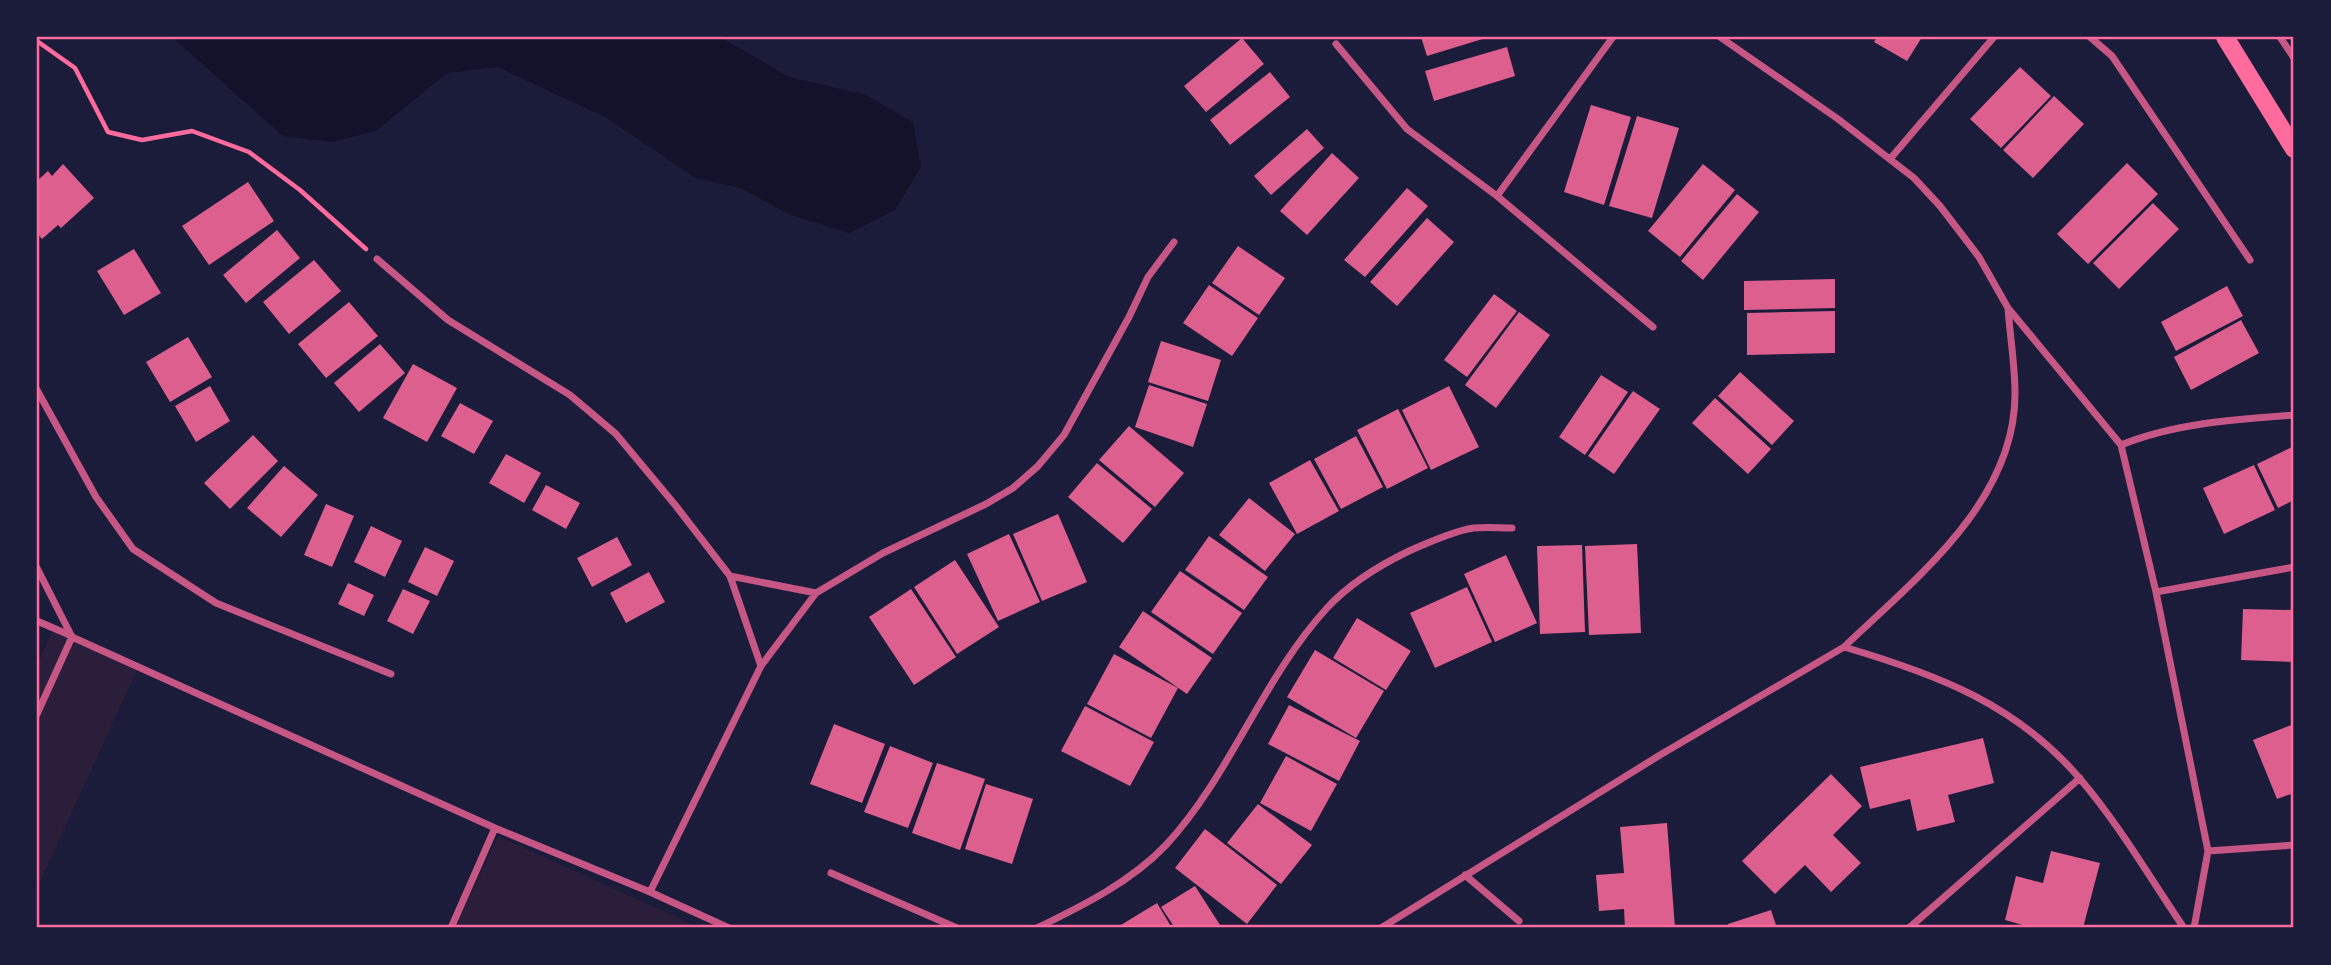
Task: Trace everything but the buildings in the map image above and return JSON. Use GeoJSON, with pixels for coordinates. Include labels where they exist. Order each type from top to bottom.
{"type":"FeatureCollection","features":[{"type":"Feature","properties":{"kind":"main road"},"geometry":{"type":"LineString","coordinates":[[2225,37],[2294,149]]}},
{"type":"Feature","properties":{"kind":"street"},"geometry":{"type":"LineString","coordinates":[[1497,196],[1613,37]]}},
{"type":"Feature","properties":{"kind":"street"},"geometry":{"type":"LineString","coordinates":[[1720,37],[1839,119],[1914,178],[1940,206],[1979,257],[2008,308],[2121,445],[2156,592],[2208,851],[2194,928]]}},
{"type":"Feature","properties":{"kind":"street"},"geometry":{"type":"LineString","coordinates":[[1890,159],[1994,37]]}},
{"type":"Feature","properties":{"kind":"street"},"geometry":{"type":"LineString","coordinates":[[2090,37],[2120,66],[2250,260]]}},
{"type":"Feature","properties":{"kind":"street"},"geometry":{"type":"LineString","coordinates":[[2280,37],[2294,58]]}},
{"type":"Feature","properties":{"kind":"street"},"geometry":{"type":"LineString","coordinates":[[1336,44],[1407,129],[1497,196],[1653,327]]}},
{"type":"Feature","properties":{"kind":"street"},"geometry":{"type":"LineString","coordinates":[[650,892],[761,666],[816,593],[883,553],[986,504],[1013,488],[1038,466],[1064,435],[1129,317],[1147,277],[1174,243]]}},
{"type":"Feature","properties":{"kind":"street"},"geometry":{"type":"LineString","coordinates":[[377,259],[448,320],[570,395],[616,434],[730,576],[761,666]]}},
{"type":"Feature","properties":{"kind":"street"},"geometry":{"type":"LineString","coordinates":[[1381,928],[1660,755],[1844,647],[1937,555],[1978,507],[1994,478],[2008,442],[2015,395],[2008,308]]}},
{"type":"Feature","properties":{"kind":"street"},"geometry":{"type":"LineString","coordinates":[[38,396],[96,497],[133,549],[216,603],[391,674]]}},
{"type":"Feature","properties":{"kind":"street"},"geometry":{"type":"LineString","coordinates":[[2121,445],[2141,437],[2232,419],[2294,415]]}},
{"type":"Feature","properties":{"kind":"street"},"geometry":{"type":"LineString","coordinates":[[1037,928],[1136,873],[1165,846],[1196,809],[1230,759],[1301,640],[1328,607],[1357,582],[1388,561],[1472,528],[1512,528]]}},
{"type":"Feature","properties":{"kind":"street"},"geometry":{"type":"LineString","coordinates":[[2156,592],[2294,567]]}},
{"type":"Feature","properties":{"kind":"street"},"geometry":{"type":"LineString","coordinates":[[37,568],[72,637]]}},
{"type":"Feature","properties":{"kind":"street"},"geometry":{"type":"LineString","coordinates":[[730,576],[816,593]]}},
{"type":"Feature","properties":{"kind":"street"},"geometry":{"type":"LineString","coordinates":[[37,621],[495,828],[729,928]]}},
{"type":"Feature","properties":{"kind":"street"},"geometry":{"type":"LineString","coordinates":[[37,714],[72,637]]}},
{"type":"Feature","properties":{"kind":"street"},"geometry":{"type":"LineString","coordinates":[[1844,647],[1909,666],[1946,681],[1999,710],[2039,737],[2080,778],[2112,819],[2184,928]]}},
{"type":"Feature","properties":{"kind":"street"},"geometry":{"type":"LineString","coordinates":[[1909,928],[2080,778]]}},
{"type":"Feature","properties":{"kind":"street"},"geometry":{"type":"LineString","coordinates":[[451,928],[495,828]]}},
{"type":"Feature","properties":{"kind":"street"},"geometry":{"type":"LineString","coordinates":[[2208,851],[2294,845]]}},
{"type":"Feature","properties":{"kind":"street"},"geometry":{"type":"LineString","coordinates":[[831,873],[957,928]]}},
{"type":"Feature","properties":{"kind":"street"},"geometry":{"type":"LineString","coordinates":[[1465,875],[1519,921]]}},
{"type":"Feature","properties":{"kind":"path"},"geometry":{"type":"LineString","coordinates":[[37,41],[75,68],[108,132],[142,140],[192,131],[249,152],[300,190],[377,259]]}},
{"type":"Feature","properties":{"kind":"shaded area"},"geometry":{"type":"Polygon","coordinates":[[[172,37],[724,37],[789,77],[866,95],[913,122],[921,167],[895,210],[849,233],[791,215],[740,188],[696,178],[605,117],[498,67],[447,73],[376,131],[333,142],[283,136],[172,37]]]}},
{"type":"Feature","properties":{"kind":"shaded area"},"geometry":{"type":"Polygon","coordinates":[[[53,630],[137,670],[37,888],[37,665],[53,630]]]}},
{"type":"Feature","properties":{"kind":"shaded area"},"geometry":{"type":"Polygon","coordinates":[[[498,836],[700,928],[455,928],[498,836]]]}}]}
